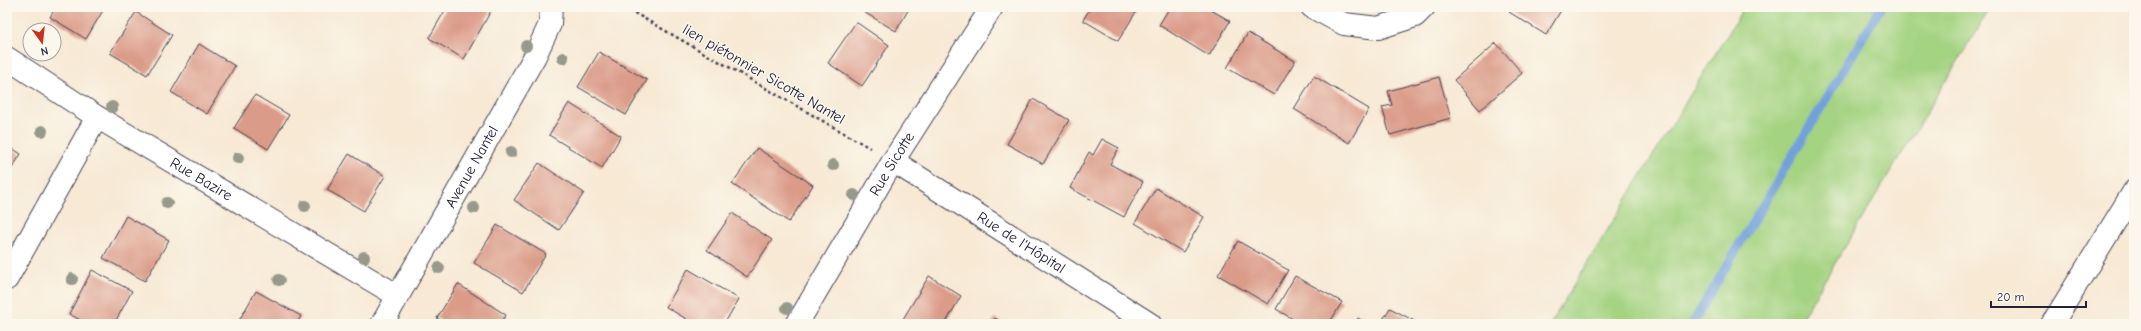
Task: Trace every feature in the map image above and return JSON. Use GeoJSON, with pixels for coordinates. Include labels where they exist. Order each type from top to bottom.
{"type":"FeatureCollection","features":[{"type":"Feature","properties":{"kind":"street","name":"Avenue Nantel"},"geometry":{"type":"LineString","coordinates":[[382,324],[536,56],[550,24],[551,7]]}},
{"type":"Feature","properties":{"kind":"street","name":"Rue Sicotte"},"geometry":{"type":"LineString","coordinates":[[797,324],[893,161],[992,7]]}},
{"type":"Feature","properties":{"kind":"street"},"geometry":{"type":"LineString","coordinates":[[1312,7],[1344,24],[1378,28],[1415,16],[1424,7]]}},
{"type":"Feature","properties":{"kind":"street","name":"Rue Bazire"},"geometry":{"type":"LineString","coordinates":[[7,58],[97,117],[398,296]]}},
{"type":"Feature","properties":{"kind":"street"},"geometry":{"type":"LineString","coordinates":[[7,279],[97,117]]}},
{"type":"Feature","properties":{"kind":"street","name":"Rue de l'Hôpital"},"geometry":{"type":"LineString","coordinates":[[893,161],[1150,324]]}},
{"type":"Feature","properties":{"kind":"street"},"geometry":{"type":"LineString","coordinates":[[2052,324],[2134,191]]}},
{"type":"Feature","properties":{"kind":"path","name":"lien piétonnier Sicotte Nantel"},"geometry":{"type":"LineString","coordinates":[[624,7],[893,161]]}},
{"type":"Feature","properties":{"kind":"green space"},"geometry":{"type":"Polygon","coordinates":[[[1744,7],[1991,7],[1798,324],[1550,324],[1744,7]]]}},
{"type":"Feature","properties":{"kind":"building"},"geometry":{"type":"Polygon","coordinates":[[[56,7],[105,7],[86,39],[62,24],[62,22],[58,22],[50,17],[56,7]]]}},
{"type":"Feature","properties":{"kind":"building"},"geometry":{"type":"Polygon","coordinates":[[[447,7],[488,7],[492,9],[464,59],[429,38],[447,7]]]}},
{"type":"Feature","properties":{"kind":"building"},"geometry":{"type":"Polygon","coordinates":[[[864,7],[910,7],[896,31],[862,11],[864,7]]]}},
{"type":"Feature","properties":{"kind":"building"},"geometry":{"type":"Polygon","coordinates":[[[1091,7],[1139,7],[1118,41],[1083,20],[1091,7]]]}},
{"type":"Feature","properties":{"kind":"building"},"geometry":{"type":"Polygon","coordinates":[[[1170,7],[1206,7],[1230,21],[1209,56],[1159,25],[1170,7]]]}},
{"type":"Feature","properties":{"kind":"building"},"geometry":{"type":"Polygon","coordinates":[[[1512,7],[1563,7],[1546,35],[1509,12],[1512,7]]]}},
{"type":"Feature","properties":{"kind":"building"},"geometry":{"type":"Polygon","coordinates":[[[136,12],[172,35],[147,75],[110,53],[136,12]]]}},
{"type":"Feature","properties":{"kind":"building"},"geometry":{"type":"Polygon","coordinates":[[[856,22],[889,45],[862,86],[828,63],[856,22]]]}},
{"type":"Feature","properties":{"kind":"building"},"geometry":{"type":"Polygon","coordinates":[[[1248,33],[1295,61],[1274,95],[1227,68],[1248,33]]]}},
{"type":"Feature","properties":{"kind":"building"},"geometry":{"type":"Polygon","coordinates":[[[1496,43],[1522,73],[1480,110],[1454,80],[1496,43]]]}},
{"type":"Feature","properties":{"kind":"building"},"geometry":{"type":"Polygon","coordinates":[[[199,44],[235,66],[207,114],[171,92],[199,44]]]}},
{"type":"Feature","properties":{"kind":"building"},"geometry":{"type":"Polygon","coordinates":[[[599,52],[647,80],[626,115],[578,87],[599,52]]]}},
{"type":"Feature","properties":{"kind":"building"},"geometry":{"type":"Polygon","coordinates":[[[1314,76],[1369,109],[1349,143],[1294,109],[1314,76]]]}},
{"type":"Feature","properties":{"kind":"building"},"geometry":{"type":"Polygon","coordinates":[[[1439,77],[1451,118],[1390,135],[1382,107],[1392,105],[1388,91],[1439,77]]]}},
{"type":"Feature","properties":{"kind":"building"},"geometry":{"type":"Polygon","coordinates":[[[255,95],[289,115],[268,149],[234,128],[255,95]]]}},
{"type":"Feature","properties":{"kind":"building"},"geometry":{"type":"Polygon","coordinates":[[[1033,99],[1069,120],[1043,164],[1007,144],[1033,99]]]}},
{"type":"Feature","properties":{"kind":"building"},"geometry":{"type":"Polygon","coordinates":[[[569,103],[621,136],[602,168],[549,135],[569,103]]]}},
{"type":"Feature","properties":{"kind":"building"},"geometry":{"type":"Polygon","coordinates":[[[1102,139],[1119,148],[1110,164],[1143,182],[1124,217],[1070,188],[1089,152],[1093,155],[1102,139]]]}},
{"type":"Feature","properties":{"kind":"building"},"geometry":{"type":"Polygon","coordinates":[[[7,145],[21,154],[7,176],[7,145]]]}},
{"type":"Feature","properties":{"kind":"building"},"geometry":{"type":"Polygon","coordinates":[[[757,148],[813,185],[789,222],[732,184],[757,148]]]}},
{"type":"Feature","properties":{"kind":"building"},"geometry":{"type":"Polygon","coordinates":[[[349,154],[385,176],[364,211],[327,190],[349,154]]]}},
{"type":"Feature","properties":{"kind":"building"},"geometry":{"type":"Polygon","coordinates":[[[539,163],[584,193],[559,230],[514,200],[539,163]]]}},
{"type":"Feature","properties":{"kind":"building"},"geometry":{"type":"Polygon","coordinates":[[[1156,188],[1204,217],[1183,252],[1135,223],[1156,188]]]}},
{"type":"Feature","properties":{"kind":"building"},"geometry":{"type":"Polygon","coordinates":[[[732,213],[772,240],[747,277],[707,250],[732,213]]]}},
{"type":"Feature","properties":{"kind":"building"},"geometry":{"type":"Polygon","coordinates":[[[126,216],[169,240],[145,281],[103,258],[126,216]]]}},
{"type":"Feature","properties":{"kind":"building"},"geometry":{"type":"Polygon","coordinates":[[[497,225],[546,254],[523,292],[474,263],[497,225]]]}},
{"type":"Feature","properties":{"kind":"building"},"geometry":{"type":"Polygon","coordinates":[[[1238,241],[1288,270],[1268,304],[1218,275],[1238,241]]]}},
{"type":"Feature","properties":{"kind":"building"},"geometry":{"type":"Polygon","coordinates":[[[688,269],[739,299],[724,324],[695,324],[666,307],[688,269]]]}},
{"type":"Feature","properties":{"kind":"building"},"geometry":{"type":"Polygon","coordinates":[[[92,270],[132,291],[114,324],[88,324],[69,314],[92,270]]]}},
{"type":"Feature","properties":{"kind":"building"},"geometry":{"type":"Polygon","coordinates":[[[929,276],[961,296],[945,324],[911,324],[903,319],[929,276]]]}},
{"type":"Feature","properties":{"kind":"building"},"geometry":{"type":"Polygon","coordinates":[[[1295,276],[1342,302],[1329,324],[1301,324],[1276,309],[1295,276]]]}},
{"type":"Feature","properties":{"kind":"building"},"geometry":{"type":"Polygon","coordinates":[[[458,284],[506,315],[500,324],[446,324],[437,318],[458,284]]]}},
{"type":"Feature","properties":{"kind":"building"},"geometry":{"type":"Polygon","coordinates":[[[256,291],[301,316],[297,324],[237,324],[256,291]]]}},
{"type":"Feature","properties":{"kind":"building"},"geometry":{"type":"Polygon","coordinates":[[[1390,308],[1420,324],[1380,324],[1390,308]]]}},
{"type":"Feature","properties":{"kind":"building"},"geometry":{"type":"Polygon","coordinates":[[[995,318],[1005,324],[991,324],[995,318]]]}},
{"type":"Feature","properties":{"kind":"building"},"geometry":{"type":"Polygon","coordinates":[[[1358,318],[1368,324],[1355,324],[1358,318]]]}},
{"type":"Feature","properties":{"kind":"waterway"},"geometry":{"type":"LineString","coordinates":[[1692,324],[1881,7]]}}]}
